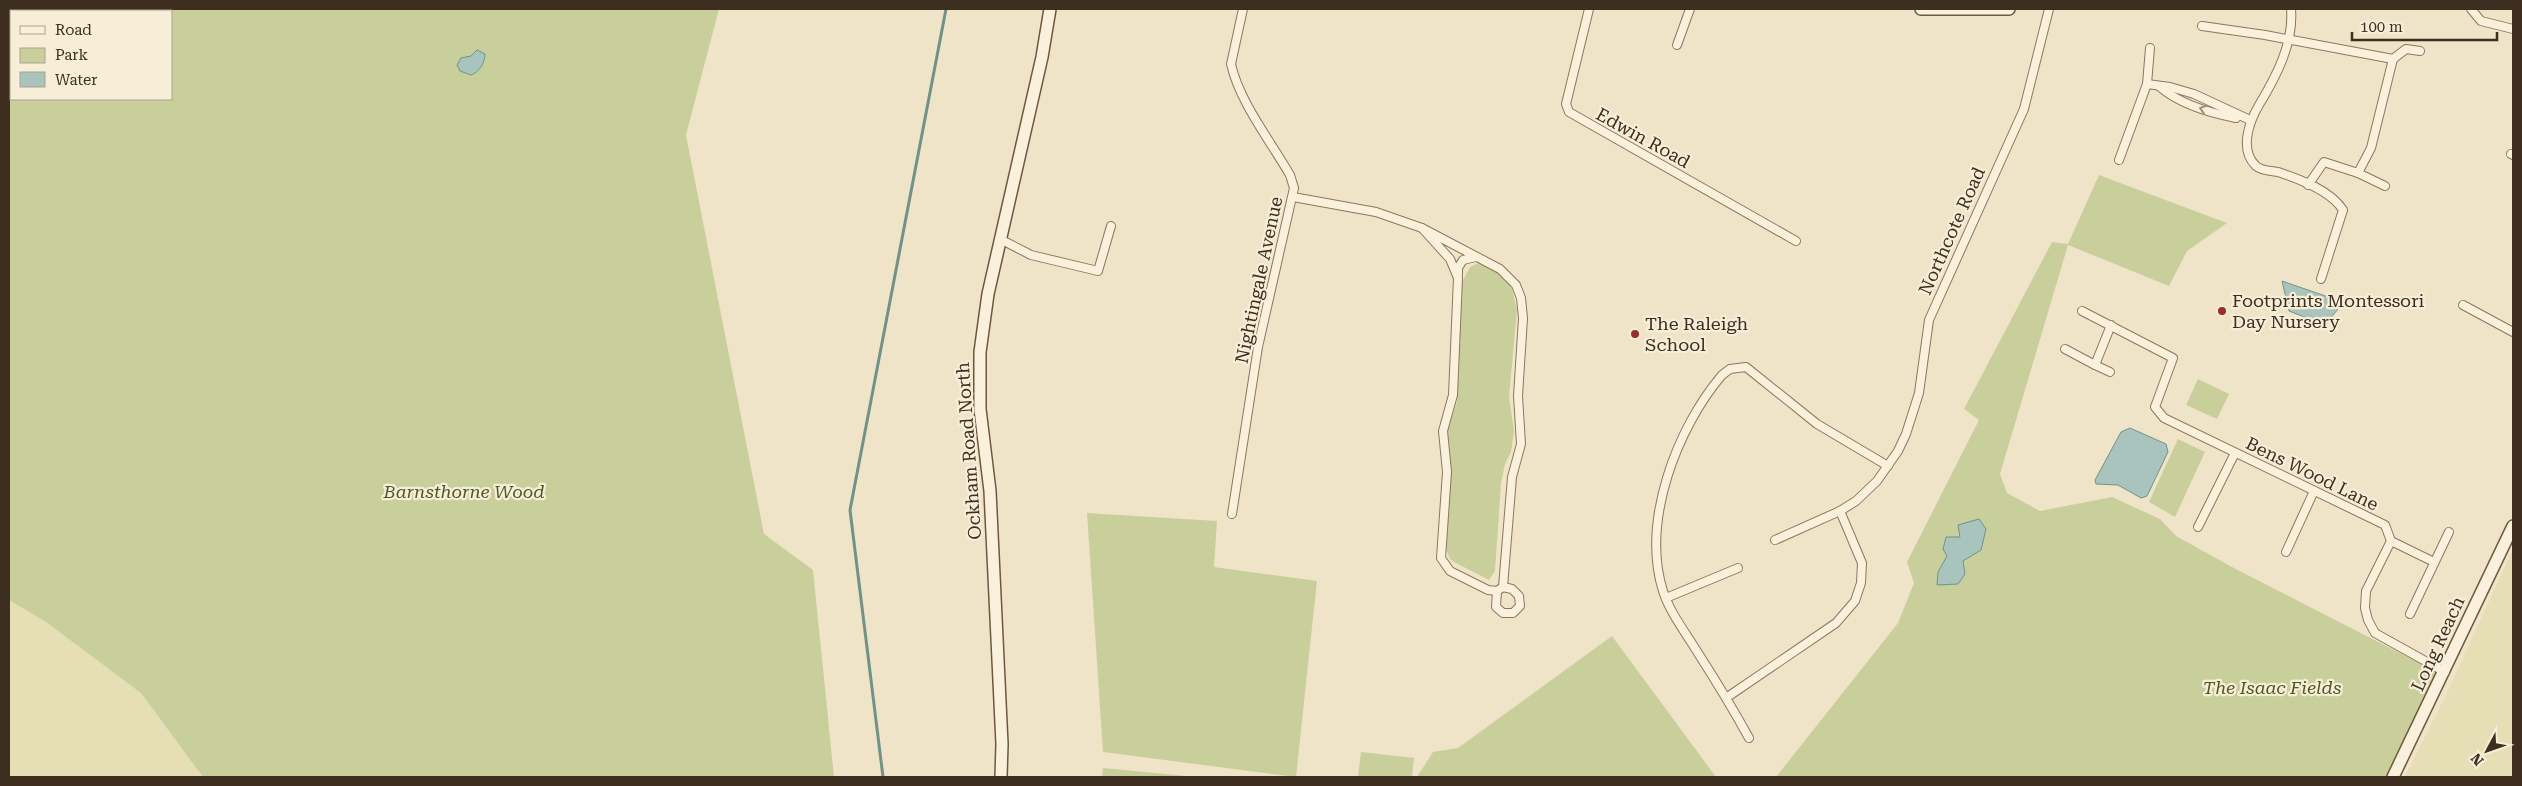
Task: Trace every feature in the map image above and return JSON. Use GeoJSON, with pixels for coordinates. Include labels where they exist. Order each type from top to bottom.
{"type":"FeatureCollection","features":[{"type":"Feature","properties":{"kind":"main road","name":"Ockham Road North"},"geometry":{"type":"LineString","coordinates":[[1001,777],[1002,744],[990,501],[980,409],[980,361],[988,294],[1042,57],[1050,9]]}},
{"type":"Feature","properties":{"kind":"main road"},"geometry":{"type":"LineString","coordinates":[[1921,9],[2009,9]]}},
{"type":"Feature","properties":{"kind":"main road","name":"Long Reach"},"geometry":{"type":"LineString","coordinates":[[2393,777],[2445,672],[2513,526]]}},
{"type":"Feature","properties":{"kind":"street","name":"Nightingale Avenue"},"geometry":{"type":"LineString","coordinates":[[1232,514],[1259,339],[1272,276],[1294,197],[1294,188],[1290,175],[1249,106],[1233,73],[1231,64],[1243,9]]}},
{"type":"Feature","properties":{"kind":"street","name":"Edwin Road"},"geometry":{"type":"LineString","coordinates":[[1589,9],[1566,104],[1569,112],[1796,241]]}},
{"type":"Feature","properties":{"kind":"street"},"geometry":{"type":"LineString","coordinates":[[1677,46],[1690,9]]}},
{"type":"Feature","properties":{"kind":"street","name":"Northcote Road"},"geometry":{"type":"LineString","coordinates":[[1775,540],[1840,511],[1869,490],[1888,466],[1906,434],[1919,393],[1929,320],[2024,110],[2049,9]]}},
{"type":"Feature","properties":{"kind":"street"},"geometry":{"type":"LineString","coordinates":[[2290,9],[2292,18],[2288,40],[2273,83],[2250,120],[2247,137],[2249,155],[2256,166],[2263,170],[2280,173],[2327,194],[2338,202],[2343,210],[2321,279]]}},
{"type":"Feature","properties":{"kind":"street"},"geometry":{"type":"LineString","coordinates":[[2471,9],[2481,21],[2513,30]]}},
{"type":"Feature","properties":{"kind":"street"},"geometry":{"type":"LineString","coordinates":[[2202,26],[2393,59]]}},
{"type":"Feature","properties":{"kind":"street"},"geometry":{"type":"LineString","coordinates":[[2119,160],[2147,84],[2150,48]]}},
{"type":"Feature","properties":{"kind":"street"},"geometry":{"type":"LineString","coordinates":[[2358,173],[2371,148],[2393,59],[2406,49],[2420,51]]}},
{"type":"Feature","properties":{"kind":"street"},"geometry":{"type":"LineString","coordinates":[[2147,84],[2170,87],[2194,94],[2250,120]]}},
{"type":"Feature","properties":{"kind":"street"},"geometry":{"type":"LineString","coordinates":[[2160,87],[2170,96],[2188,104],[2224,115],[2250,120]]}},
{"type":"Feature","properties":{"kind":"street"},"geometry":{"type":"LineString","coordinates":[[2308,185],[2324,162],[2358,173],[2385,186]]}},
{"type":"Feature","properties":{"kind":"street"},"geometry":{"type":"LineString","coordinates":[[1294,197],[1376,212],[1422,228],[1480,258],[1500,269],[1511,279],[1519,291],[1523,312],[1518,396],[1521,444],[1511,488],[1500,589],[1488,590],[1450,571],[1441,558],[1447,472],[1443,431],[1453,396],[1458,268],[1464,260],[1471,257],[1480,258]]}},
{"type":"Feature","properties":{"kind":"street"},"geometry":{"type":"LineString","coordinates":[[1000,239],[1031,255],[1098,271],[1111,226]]}},
{"type":"Feature","properties":{"kind":"street"},"geometry":{"type":"LineString","coordinates":[[1422,228],[1450,259],[1458,278]]}},
{"type":"Feature","properties":{"kind":"street"},"geometry":{"type":"LineString","coordinates":[[2463,305],[2513,332]]}},
{"type":"Feature","properties":{"kind":"street"},"geometry":{"type":"LineString","coordinates":[[2082,311],[2111,325],[2095,365]]}},
{"type":"Feature","properties":{"kind":"street","name":"Bens Wood Lane"},"geometry":{"type":"LineString","coordinates":[[2111,325],[2173,358],[2155,407],[2159,414],[2235,453],[2385,525],[2391,541]]}},
{"type":"Feature","properties":{"kind":"street"},"geometry":{"type":"LineString","coordinates":[[2065,349],[2110,372]]}},
{"type":"Feature","properties":{"kind":"street"},"geometry":{"type":"LineString","coordinates":[[1749,738],[1674,615],[1666,598],[1659,575],[1658,542],[1660,511],[1665,483],[1686,429],[1726,371],[1741,367],[1752,370],[1817,424],[1888,466]]}},
{"type":"Feature","properties":{"kind":"street"},"geometry":{"type":"LineString","coordinates":[[2198,527],[2235,453]]}},
{"type":"Feature","properties":{"kind":"street"},"geometry":{"type":"LineString","coordinates":[[2286,552],[2314,491]]}},
{"type":"Feature","properties":{"kind":"street"},"geometry":{"type":"LineString","coordinates":[[1726,698],[1836,623],[1855,601],[1861,583],[1862,563],[1840,511]]}},
{"type":"Feature","properties":{"kind":"street"},"geometry":{"type":"LineString","coordinates":[[2410,614],[2449,532]]}},
{"type":"Feature","properties":{"kind":"street"},"geometry":{"type":"LineString","coordinates":[[2434,562],[2391,541],[2366,591],[2365,608],[2368,620],[2375,633],[2445,672]]}},
{"type":"Feature","properties":{"kind":"street"},"geometry":{"type":"LineString","coordinates":[[1666,598],[1738,568]]}},
{"type":"Feature","properties":{"kind":"shaded area"},"geometry":{"type":"Polygon","coordinates":[[[2513,549],[2513,777],[2405,777],[2448,691],[2513,549]]]}},
{"type":"Feature","properties":{"kind":"shaded area"},"geometry":{"type":"Polygon","coordinates":[[[9,600],[46,622],[141,693],[203,777],[9,777],[9,600]]]}},
{"type":"Feature","properties":{"kind":"green space","name":"Barnsthorne Wood"},"geometry":{"type":"Polygon","coordinates":[[[9,9],[719,9],[686,135],[764,534],[813,570],[834,777],[203,777],[141,693],[46,622],[9,600],[9,9]]]}},
{"type":"Feature","properties":{"kind":"green space","name":"The Isaac Fields"},"geometry":{"type":"Polygon","coordinates":[[[2099,175],[2227,223],[2187,251],[2169,286],[2068,245],[2000,474],[2007,493],[2040,511],[2112,497],[2160,519],[2176,536],[2232,567],[2437,672],[2445,672],[2393,777],[1776,777],[1898,623],[1914,583],[1907,562],[1979,420],[1964,409],[2052,242],[2068,244],[2099,175]]]}},
{"type":"Feature","properties":{"kind":"green space"},"geometry":{"type":"Polygon","coordinates":[[[1480,262],[1500,273],[1512,289],[1517,310],[1509,397],[1514,431],[1511,452],[1505,464],[1501,483],[1495,571],[1489,580],[1450,559],[1446,549],[1451,471],[1447,431],[1457,402],[1462,282],[1470,267],[1480,262]]]}},
{"type":"Feature","properties":{"kind":"green space"},"geometry":{"type":"Polygon","coordinates":[[[2198,379],[2229,394],[2217,419],[2186,405],[2198,379]]]}},
{"type":"Feature","properties":{"kind":"green space"},"geometry":{"type":"Polygon","coordinates":[[[2178,439],[2205,452],[2175,517],[2149,502],[2178,439]]]}},
{"type":"Feature","properties":{"kind":"green space"},"geometry":{"type":"Polygon","coordinates":[[[1087,513],[1217,521],[1214,567],[1317,581],[1296,777],[1103,752],[1087,513]]]}},
{"type":"Feature","properties":{"kind":"green space"},"geometry":{"type":"Polygon","coordinates":[[[1612,636],[1716,777],[1417,777],[1433,752],[1458,748],[1612,636]]]}},
{"type":"Feature","properties":{"kind":"green space"},"geometry":{"type":"Polygon","coordinates":[[[1361,752],[1414,758],[1412,777],[1358,776],[1361,752]]]}},
{"type":"Feature","properties":{"kind":"green space"},"geometry":{"type":"Polygon","coordinates":[[[1103,768],[1197,777],[1102,777],[1103,768]]]}},
{"type":"Feature","properties":{"kind":"water"},"geometry":{"type":"Polygon","coordinates":[[[477,50],[485,54],[483,64],[479,69],[471,75],[460,71],[457,65],[461,58],[471,56],[477,50]]]}},
{"type":"Feature","properties":{"kind":"water"},"geometry":{"type":"Polygon","coordinates":[[[2282,281],[2337,300],[2338,309],[2325,325],[2289,311],[2282,281]]]}},
{"type":"Feature","properties":{"kind":"water"},"geometry":{"type":"Polygon","coordinates":[[[2130,428],[2166,444],[2168,452],[2147,496],[2141,498],[2118,485],[2096,484],[2095,480],[2121,432],[2130,428]]]}},
{"type":"Feature","properties":{"kind":"water"},"geometry":{"type":"Polygon","coordinates":[[[1979,519],[1986,529],[1981,550],[1963,561],[1965,574],[1958,584],[1937,585],[1938,572],[1947,556],[1943,549],[1946,537],[1960,537],[1958,525],[1979,519]]]}},
{"type":"Feature","properties":{"kind":"waterway"},"geometry":{"type":"LineString","coordinates":[[883,777],[850,510],[946,9]]}},
{"type":"Feature","properties":{"kind":"place","name":"Footprints Montessori Day Nursery"},"geometry":{"type":"Point","coordinates":[2222,311]}},
{"type":"Feature","properties":{"kind":"place","name":"The Raleigh School"},"geometry":{"type":"Point","coordinates":[1635,334]}}]}
